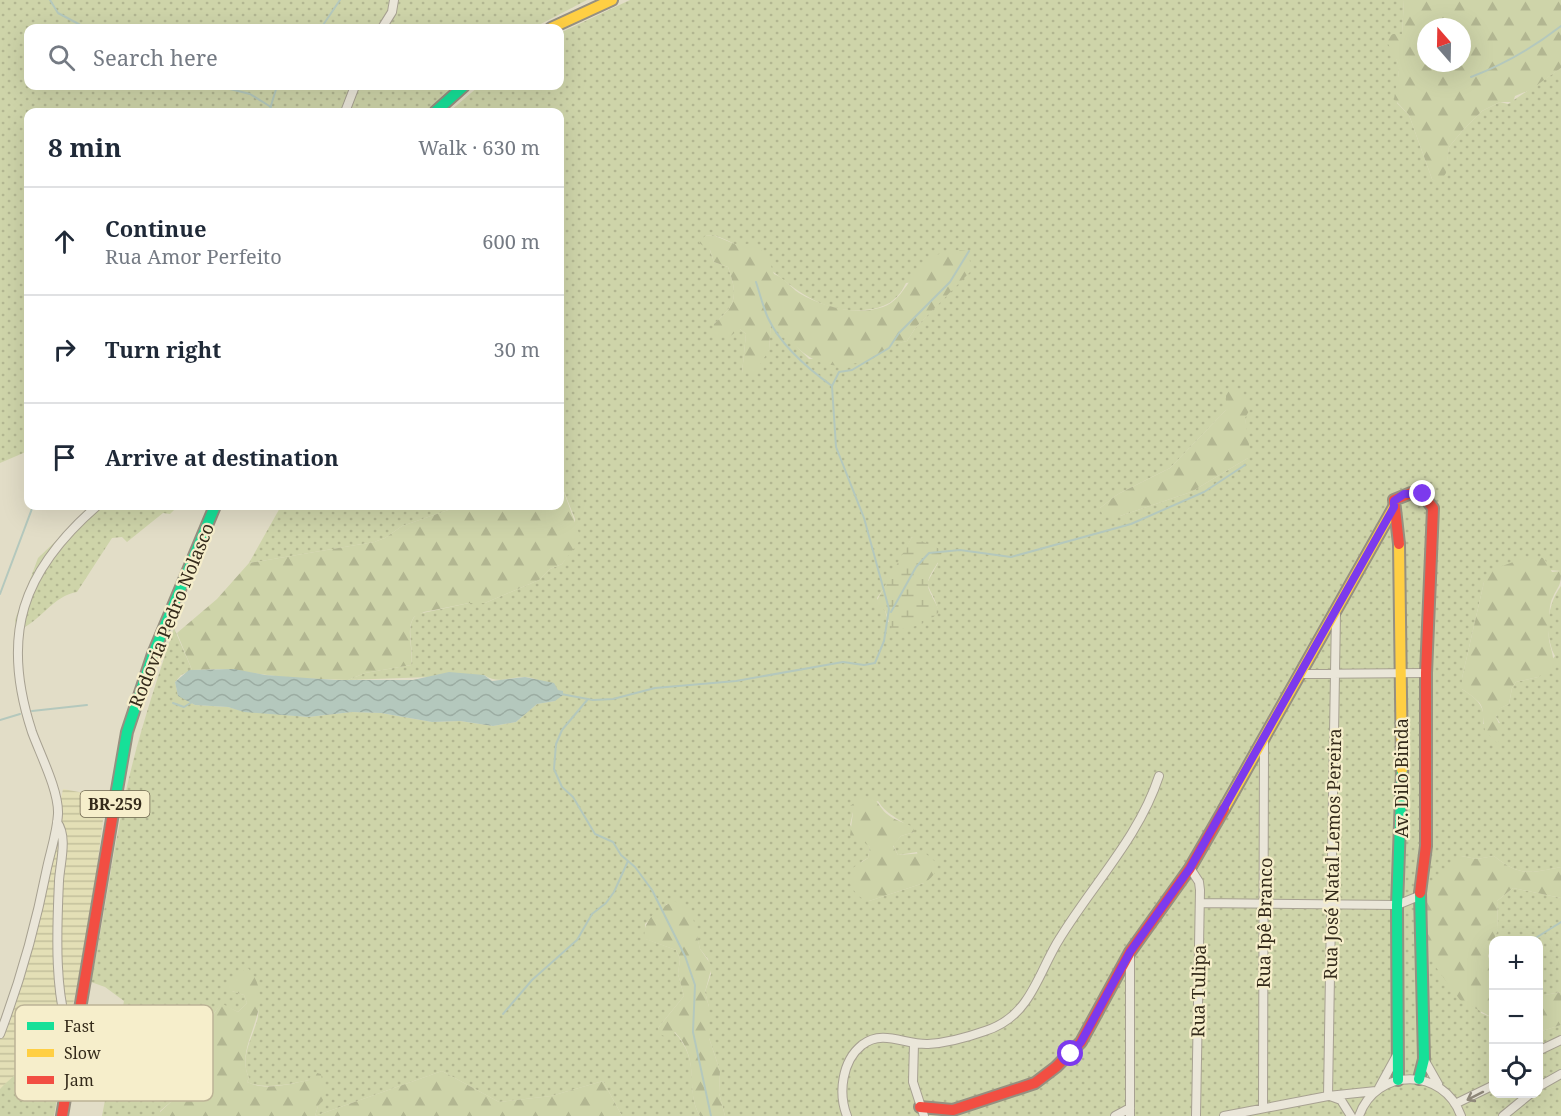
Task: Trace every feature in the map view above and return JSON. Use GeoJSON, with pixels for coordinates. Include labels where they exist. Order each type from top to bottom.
{"type":"FeatureCollection","features":[{"type":"Feature","properties":{"kind":"main road"},"geometry":{"type":"LineString","coordinates":[[560,24],[612,0]]}},
{"type":"Feature","properties":{"kind":"main road"},"geometry":{"type":"LineString","coordinates":[[439,108],[460,90]]}},
{"type":"Feature","properties":{"kind":"main road","name":"Av. Dilo Binda"},"geometry":{"type":"LineString","coordinates":[[1398,1080],[1397,905],[1403,804],[1399,539],[1394,504],[1404,494],[1417,492],[1429,498],[1433,508],[1426,673],[1426,846],[1419,896],[1424,1059],[1419,1078]]}},
{"type":"Feature","properties":{"kind":"main road"},"geometry":{"type":"LineString","coordinates":[[922,1111],[952,1110],[1035,1083],[1056,1067],[1081,1042],[1130,952],[1190,868],[1335,613],[1394,504]]}},
{"type":"Feature","properties":{"kind":"main road","name":"Rodovia Pedro Nolasco"},"geometry":{"type":"LineString","coordinates":[[80,1005],[131,717],[153,654],[213,510]]}},
{"type":"Feature","properties":{"kind":"main road","name":"Rodovia Pedro Nolasco"},"geometry":{"type":"LineString","coordinates":[[62,1116],[64,1101]]}},
{"type":"Feature","properties":{"kind":"street"},"geometry":{"type":"LineString","coordinates":[[384,24],[392,12],[394,0]]}},
{"type":"Feature","properties":{"kind":"street"},"geometry":{"type":"LineString","coordinates":[[347,108],[353,90]]}},
{"type":"Feature","properties":{"kind":"street"},"geometry":{"type":"LineString","coordinates":[[0,1034],[18,985],[36,921],[57,822],[57,807],[22,700],[18,627],[28,594],[44,563],[65,534],[92,510]]}},
{"type":"Feature","properties":{"kind":"street","name":"Rua José Natal Lemos Pereira"},"geometry":{"type":"LineString","coordinates":[[1328,1096],[1335,613]]}},
{"type":"Feature","properties":{"kind":"street"},"geometry":{"type":"LineString","coordinates":[[1300,674],[1426,673]]}},
{"type":"Feature","properties":{"kind":"street","name":"Rua Ipê Branco"},"geometry":{"type":"LineString","coordinates":[[1263,1108],[1264,738]]}},
{"type":"Feature","properties":{"kind":"street"},"geometry":{"type":"LineString","coordinates":[[847,1116],[843,1081],[854,1053],[871,1039],[893,1038],[927,1044],[984,1032],[1017,1012],[1025,1002],[1059,939],[1120,853],[1152,797],[1159,776]]}},
{"type":"Feature","properties":{"kind":"street"},"geometry":{"type":"LineString","coordinates":[[57,822],[62,831],[59,883],[61,1005]]}},
{"type":"Feature","properties":{"kind":"street","name":"Rua Tulipa"},"geometry":{"type":"LineString","coordinates":[[1190,868],[1199,882],[1200,903],[1196,1116]]}},
{"type":"Feature","properties":{"kind":"street"},"geometry":{"type":"LineString","coordinates":[[1200,903],[1397,905],[1419,896]]}},
{"type":"Feature","properties":{"kind":"street"},"geometry":{"type":"LineString","coordinates":[[1115,1116],[1130,1112],[1130,952]]}},
{"type":"Feature","properties":{"kind":"street"},"geometry":{"type":"LineString","coordinates":[[1543,1048],[1561,1040]]}},
{"type":"Feature","properties":{"kind":"street"},"geometry":{"type":"LineString","coordinates":[[914,1042],[914,1082],[922,1111]]}},
{"type":"Feature","properties":{"kind":"street"},"geometry":{"type":"LineString","coordinates":[[1359,1116],[1397,1055]]}},
{"type":"Feature","properties":{"kind":"street"},"geometry":{"type":"LineString","coordinates":[[1424,1059],[1434,1079],[1455,1104],[1461,1116]]}},
{"type":"Feature","properties":{"kind":"street"},"geometry":{"type":"LineString","coordinates":[[1543,1085],[1561,1074]]}},
{"type":"Feature","properties":{"kind":"street"},"geometry":{"type":"LineString","coordinates":[[1224,1116],[1328,1096],[1377,1090],[1398,1080],[1419,1078],[1443,1089]]}},
{"type":"Feature","properties":{"kind":"street"},"geometry":{"type":"LineString","coordinates":[[1455,1104],[1489,1087]]}},
{"type":"Feature","properties":{"kind":"street"},"geometry":{"type":"LineString","coordinates":[[1328,1096],[1341,1100],[1351,1116]]}},
{"type":"Feature","properties":{"kind":"street"},"geometry":{"type":"LineString","coordinates":[[1503,1116],[1525,1098]]}},
{"type":"Feature","properties":{"kind":"shaded area"},"geometry":{"type":"Polygon","coordinates":[[[63,789],[106,797],[88,935],[73,1005],[15,1005],[15,1075],[0,1089],[0,1030],[48,861],[63,789]]]}},
{"type":"Feature","properties":{"kind":"green space"},"geometry":{"type":"Polygon","coordinates":[[[0,0],[587,0],[541,24],[24,24],[24,90],[449,90],[429,108],[24,108],[24,453],[0,463],[0,0]]]}},
{"type":"Feature","properties":{"kind":"green space"},"geometry":{"type":"Polygon","coordinates":[[[630,0],[1404,0],[1402,34],[1393,34],[1393,48],[1399,67],[1397,103],[1409,115],[1432,179],[1436,181],[1447,161],[1449,147],[1482,111],[1500,102],[1508,104],[1561,68],[1561,571],[1549,570],[1544,558],[1484,582],[1462,678],[1462,689],[1472,696],[1482,708],[1483,724],[1500,723],[1496,717],[1498,709],[1509,704],[1512,688],[1516,682],[1538,677],[1555,656],[1548,629],[1550,611],[1561,586],[1561,867],[1526,872],[1503,863],[1494,856],[1477,859],[1461,856],[1481,1013],[1489,1016],[1489,1098],[1543,1098],[1543,1031],[1561,1025],[1561,1116],[725,1116],[719,1093],[720,1071],[709,1038],[709,1007],[705,992],[711,974],[708,959],[700,949],[697,937],[667,904],[645,924],[646,939],[676,950],[680,959],[678,974],[684,996],[658,1028],[674,1032],[683,1043],[691,1065],[693,1096],[700,1116],[622,1116],[603,1081],[551,1096],[499,1102],[442,1071],[315,1116],[318,1106],[309,1080],[270,1086],[247,1082],[249,1078],[245,1064],[258,1014],[256,982],[232,991],[244,995],[247,1003],[238,1012],[221,1004],[213,1015],[213,1005],[123,1005],[124,1001],[105,987],[91,982],[133,760],[174,628],[192,670],[181,675],[175,682],[178,695],[195,705],[308,717],[352,712],[381,713],[432,722],[460,721],[493,726],[516,722],[537,704],[555,701],[558,690],[526,677],[500,680],[484,675],[348,680],[365,673],[411,665],[410,630],[418,614],[469,603],[485,603],[539,580],[550,569],[562,564],[575,544],[575,519],[564,492],[564,108],[454,108],[474,90],[564,90],[564,31],[630,0]],[[713,235],[705,236],[714,262],[728,267],[731,277],[734,293],[731,305],[714,324],[740,329],[746,334],[742,373],[769,350],[771,321],[809,359],[867,359],[894,344],[907,341],[916,327],[965,276],[906,283],[897,297],[884,306],[846,310],[824,305],[805,295],[734,244],[713,235]],[[1227,393],[1226,410],[1170,468],[1118,494],[1100,508],[1120,516],[1191,492],[1248,458],[1245,418],[1227,393]],[[912,537],[892,577],[877,598],[879,605],[885,610],[888,622],[938,612],[927,583],[938,563],[912,537]],[[878,801],[853,812],[850,825],[870,847],[868,858],[861,862],[869,901],[924,883],[917,852],[898,855],[893,845],[901,836],[914,832],[878,801]]]}},
{"type":"Feature","properties":{"kind":"green space"},"geometry":{"type":"Polygon","coordinates":[[[1404,0],[1561,0],[1561,68],[1530,90],[1515,96],[1513,102],[1500,102],[1482,111],[1449,147],[1446,173],[1436,182],[1432,179],[1409,115],[1394,99],[1398,68],[1395,56],[1385,39],[1393,34],[1402,34],[1404,0]]]}},
{"type":"Feature","properties":{"kind":"green space"},"geometry":{"type":"Polygon","coordinates":[[[713,235],[737,245],[755,243],[769,260],[774,274],[799,293],[840,309],[873,310],[892,302],[920,268],[939,254],[959,250],[969,253],[971,271],[916,327],[907,341],[896,344],[866,360],[836,365],[813,359],[802,352],[771,322],[769,350],[756,371],[742,373],[746,334],[740,329],[729,337],[713,335],[714,324],[731,305],[734,293],[728,267],[714,262],[710,250],[699,243],[705,236],[713,235]]]}},
{"type":"Feature","properties":{"kind":"green space"},"geometry":{"type":"Polygon","coordinates":[[[1231,389],[1238,390],[1244,395],[1249,411],[1245,418],[1250,451],[1248,458],[1191,492],[1111,519],[1102,514],[1100,508],[1118,494],[1170,468],[1226,410],[1226,394],[1231,389]]]}},
{"type":"Feature","properties":{"kind":"green space"},"geometry":{"type":"Polygon","coordinates":[[[564,492],[581,539],[562,564],[550,569],[539,580],[485,603],[469,603],[424,612],[414,617],[410,627],[411,665],[365,673],[348,680],[291,678],[220,669],[192,670],[177,633],[217,599],[249,563],[374,542],[385,538],[402,526],[448,510],[564,510],[564,492]]]}},
{"type":"Feature","properties":{"kind":"green space"},"geometry":{"type":"Polygon","coordinates":[[[89,510],[174,510],[170,514],[163,513],[127,542],[122,537],[112,538],[77,592],[61,598],[26,627],[17,631],[15,620],[38,558],[89,510]]]}},
{"type":"Feature","properties":{"kind":"green space"},"geometry":{"type":"Polygon","coordinates":[[[279,510],[448,510],[402,526],[385,538],[374,542],[249,563],[279,510]]]}},
{"type":"Feature","properties":{"kind":"green space"},"geometry":{"type":"Polygon","coordinates":[[[912,537],[942,550],[928,581],[930,593],[939,612],[917,626],[892,630],[885,610],[875,604],[912,537]]]}},
{"type":"Feature","properties":{"kind":"green space"},"geometry":{"type":"Polygon","coordinates":[[[1530,556],[1544,558],[1552,572],[1561,571],[1560,583],[1551,600],[1550,608],[1549,635],[1553,666],[1538,677],[1516,682],[1512,688],[1509,704],[1499,709],[1496,717],[1502,730],[1498,744],[1485,731],[1480,703],[1462,689],[1462,678],[1484,582],[1491,570],[1530,556]]]}},
{"type":"Feature","properties":{"kind":"green space"},"geometry":{"type":"Polygon","coordinates":[[[862,797],[871,798],[890,816],[913,827],[914,832],[901,836],[893,846],[898,855],[925,853],[938,864],[935,873],[924,883],[869,901],[856,893],[848,879],[854,867],[868,858],[870,847],[859,838],[850,836],[853,812],[850,806],[862,797]]]}},
{"type":"Feature","properties":{"kind":"green space"},"geometry":{"type":"Polygon","coordinates":[[[1461,856],[1477,859],[1494,856],[1511,867],[1526,872],[1561,867],[1561,898],[1513,888],[1497,901],[1498,929],[1495,936],[1489,936],[1489,1016],[1460,1000],[1435,966],[1422,933],[1429,888],[1461,856]]]}},
{"type":"Feature","properties":{"kind":"green space"},"geometry":{"type":"Polygon","coordinates":[[[1513,888],[1561,898],[1561,992],[1543,995],[1543,936],[1495,936],[1498,928],[1497,901],[1513,888]]]}},
{"type":"Feature","properties":{"kind":"green space"},"geometry":{"type":"Polygon","coordinates":[[[675,901],[692,913],[700,949],[712,966],[705,992],[709,1007],[709,1038],[720,1071],[719,1093],[725,1116],[700,1116],[693,1096],[691,1064],[683,1043],[675,1032],[666,1037],[660,1034],[658,1028],[684,996],[678,974],[680,959],[676,950],[645,939],[644,932],[652,916],[675,901]]]}},
{"type":"Feature","properties":{"kind":"green space"},"geometry":{"type":"Polygon","coordinates":[[[248,968],[257,982],[260,996],[246,1051],[245,1065],[249,1078],[247,1082],[254,1085],[278,1086],[309,1080],[313,1072],[321,1074],[325,1098],[318,1106],[315,1116],[160,1116],[160,1112],[172,1101],[213,1101],[213,1016],[221,1003],[238,1012],[247,1003],[244,995],[228,987],[235,976],[248,968]]]}},
{"type":"Feature","properties":{"kind":"green space"},"geometry":{"type":"Polygon","coordinates":[[[1561,992],[1561,1025],[1543,1031],[1543,995],[1561,992]]]}},
{"type":"Feature","properties":{"kind":"green space"},"geometry":{"type":"Polygon","coordinates":[[[442,1071],[499,1102],[551,1096],[603,1081],[622,1116],[315,1116],[442,1071]]]}},
{"type":"Feature","properties":{"kind":"green space"},"geometry":{"type":"Polygon","coordinates":[[[15,1075],[15,1101],[57,1101],[54,1116],[0,1116],[0,1089],[15,1075]]]}},
{"type":"Feature","properties":{"kind":"green space"},"geometry":{"type":"Polygon","coordinates":[[[105,1101],[172,1101],[160,1111],[160,1116],[102,1116],[105,1101]]]}},
{"type":"Feature","properties":{"kind":"water"},"geometry":{"type":"Polygon","coordinates":[[[234,669],[265,675],[335,680],[413,680],[449,672],[484,675],[492,681],[525,677],[554,683],[558,690],[563,691],[563,695],[555,701],[537,704],[516,722],[493,726],[460,721],[432,722],[381,713],[352,712],[308,717],[244,712],[228,707],[195,705],[178,696],[175,682],[189,670],[234,669]]]}},
{"type":"Feature","properties":{"kind":"waterway"},"geometry":{"type":"LineString","coordinates":[[50,0],[58,13],[79,24]]}},
{"type":"Feature","properties":{"kind":"waterway"},"geometry":{"type":"LineString","coordinates":[[324,24],[340,0]]}},
{"type":"Feature","properties":{"kind":"waterway"},"geometry":{"type":"LineString","coordinates":[[1471,77],[1518,55],[1561,26]]}},
{"type":"Feature","properties":{"kind":"waterway"},"geometry":{"type":"LineString","coordinates":[[234,90],[250,94],[271,107]]}},
{"type":"Feature","properties":{"kind":"waterway"},"geometry":{"type":"LineString","coordinates":[[270,108],[276,90]]}},
{"type":"Feature","properties":{"kind":"waterway"},"geometry":{"type":"LineString","coordinates":[[561,694],[593,700],[613,699],[655,688],[736,681],[843,662],[864,665],[875,663],[884,641],[889,609],[864,518],[836,447],[832,386],[839,372],[852,370],[889,348],[899,333],[950,282],[969,251]]}},
{"type":"Feature","properties":{"kind":"waterway"},"geometry":{"type":"LineString","coordinates":[[756,282],[768,318],[780,338],[804,364],[832,386]]}},
{"type":"Feature","properties":{"kind":"waterway"},"geometry":{"type":"LineString","coordinates":[[891,612],[916,567],[929,553],[960,550],[1011,557],[1131,524],[1204,492],[1245,465]]}},
{"type":"Feature","properties":{"kind":"waterway"},"geometry":{"type":"LineString","coordinates":[[0,594],[32,510]]}},
{"type":"Feature","properties":{"kind":"waterway"},"geometry":{"type":"LineString","coordinates":[[588,699],[562,730],[556,744],[554,769],[562,787],[573,797],[595,834],[613,842],[621,855],[635,867],[652,890],[685,956],[695,985],[693,1032],[711,1116]]}},
{"type":"Feature","properties":{"kind":"waterway"},"geometry":{"type":"LineString","coordinates":[[173,703],[184,707],[192,702]]}},
{"type":"Feature","properties":{"kind":"waterway"},"geometry":{"type":"LineString","coordinates":[[32,711],[87,705]]}},
{"type":"Feature","properties":{"kind":"waterway"},"geometry":{"type":"LineString","coordinates":[[0,720],[20,714]]}},
{"type":"Feature","properties":{"kind":"waterway"},"geometry":{"type":"LineString","coordinates":[[503,1014],[532,980],[577,940],[592,914],[606,903],[614,892],[628,861]]}},
{"type":"Feature","properties":{"kind":"waterway"},"geometry":{"type":"LineString","coordinates":[[1539,936],[1561,922]]}},
{"type":"Feature","properties":{"kind":"traffic: fast"},"geometry":{"type":"LineString","coordinates":[[439,108],[460,90]]}},
{"type":"Feature","properties":{"kind":"traffic: fast"},"geometry":{"type":"LineString","coordinates":[[114,807],[127,732],[153,654],[213,510]]}},
{"type":"Feature","properties":{"kind":"traffic: fast"},"geometry":{"type":"LineString","coordinates":[[1398,1080],[1397,905],[1402,770]]}},
{"type":"Feature","properties":{"kind":"traffic: fast"},"geometry":{"type":"LineString","coordinates":[[1419,1079],[1424,1059],[1420,893]]}},
{"type":"Feature","properties":{"kind":"traffic: slow"},"geometry":{"type":"LineString","coordinates":[[560,24],[612,0]]}},
{"type":"Feature","properties":{"kind":"traffic: slow"},"geometry":{"type":"LineString","coordinates":[[1224,809],[1394,507]]}},
{"type":"Feature","properties":{"kind":"traffic: slow"},"geometry":{"type":"LineString","coordinates":[[1399,544],[1402,770]]}},
{"type":"Feature","properties":{"kind":"traffic: jam"},"geometry":{"type":"LineString","coordinates":[[1399,544],[1394,500],[1411,493],[1422,494],[1433,508],[1426,673],[1426,846],[1420,893]]}},
{"type":"Feature","properties":{"kind":"traffic: jam"},"geometry":{"type":"LineString","coordinates":[[81,1005],[114,807]]}},
{"type":"Feature","properties":{"kind":"traffic: jam"},"geometry":{"type":"LineString","coordinates":[[920,1107],[953,1110],[1035,1083],[1056,1067],[1081,1042],[1130,952],[1190,868],[1224,809]]}},
{"type":"Feature","properties":{"kind":"traffic: jam"},"geometry":{"type":"LineString","coordinates":[[62,1116],[65,1101]]}},
{"type":"Feature","properties":{"kind":"route"},"geometry":{"type":"LineString","coordinates":[[1071,1054],[1081,1042],[1130,952],[1190,868],[1394,507],[1394,501],[1404,494],[1417,492],[1423,494]]}}]}
